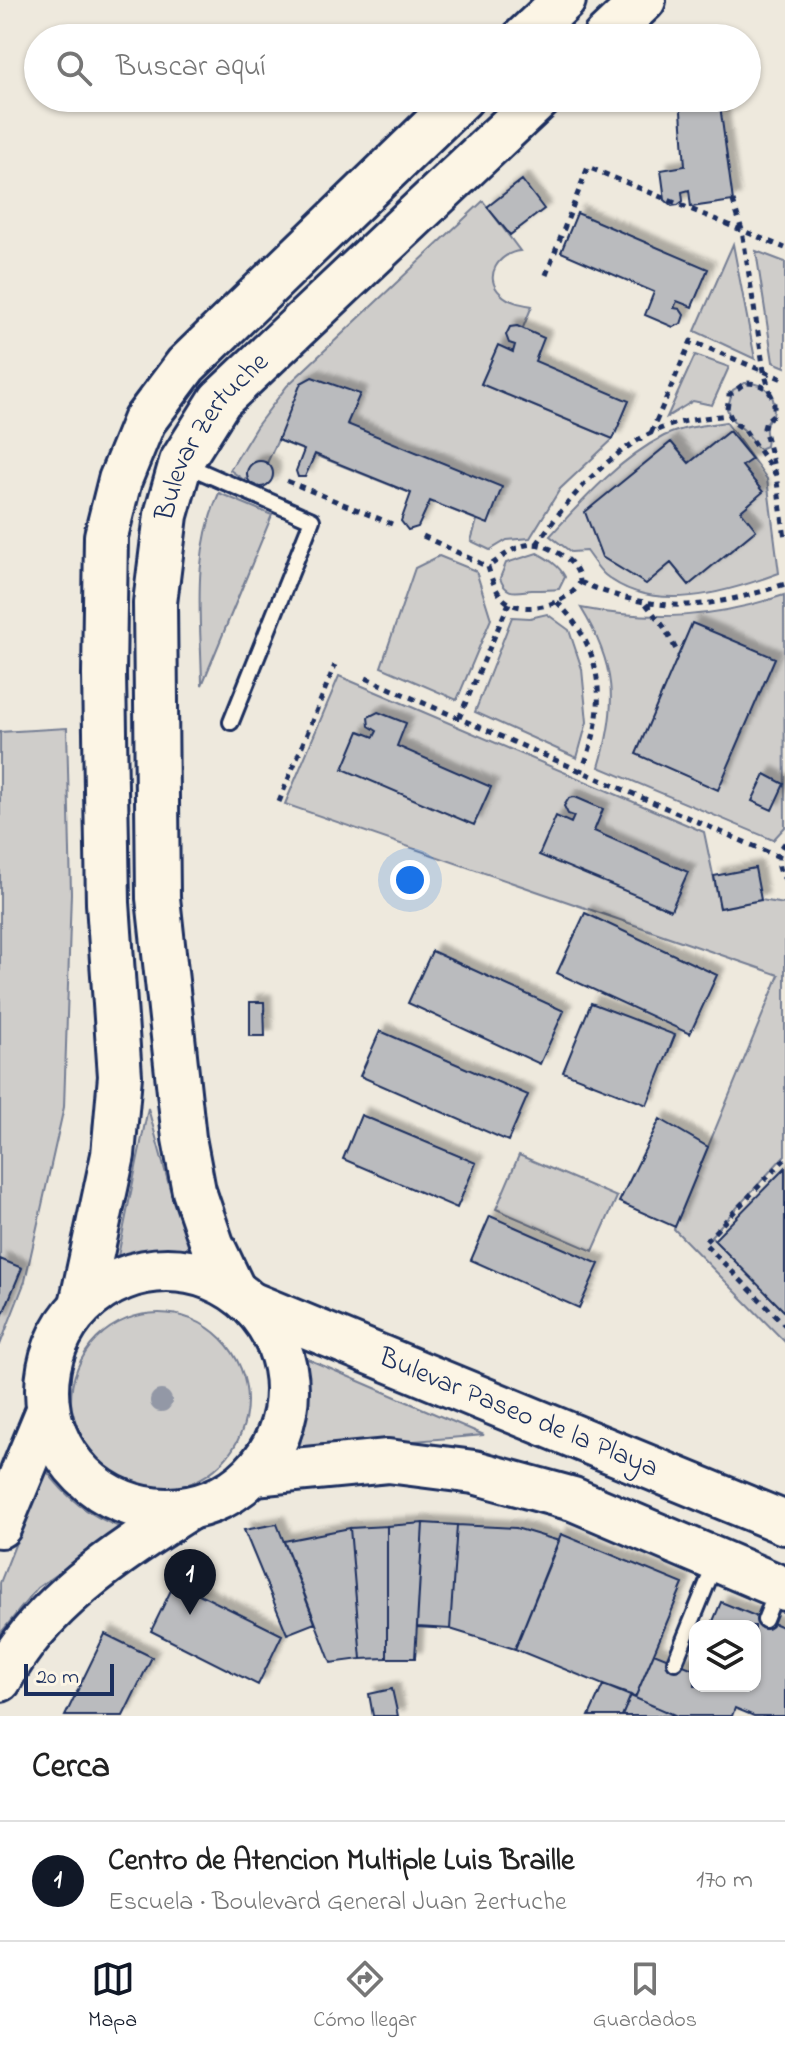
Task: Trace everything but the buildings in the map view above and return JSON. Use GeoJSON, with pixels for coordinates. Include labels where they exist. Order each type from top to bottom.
{"type":"FeatureCollection","features":[{"type":"Feature","properties":{"kind":"main road"},"geometry":{"type":"LineString","coordinates":[[539,24],[564,0]]}},
{"type":"Feature","properties":{"kind":"main road"},"geometry":{"type":"LineString","coordinates":[[619,24],[644,0]]}},
{"type":"Feature","properties":{"kind":"main road","name":"Bulevar Zertuche"},"geometry":{"type":"LineString","coordinates":[[81,1305],[113,1155],[120,1076],[108,903],[104,675],[106,536],[120,480],[144,421],[186,365],[448,112]]}},
{"type":"Feature","properties":{"kind":"main road","name":"Bulevar Zertuche"},"geometry":{"type":"LineString","coordinates":[[242,1296],[212,1244],[191,1178],[158,898],[155,603],[166,515],[181,462],[220,400],[525,112]]}},
{"type":"Feature","properties":{"kind":"main road"},"geometry":{"type":"LineString","coordinates":[[0,1680],[21,1645],[50,1612],[128,1547],[188,1509],[224,1497],[254,1474],[276,1444],[287,1408],[287,1370],[275,1334],[242,1296],[195,1272],[153,1270],[114,1281],[81,1305],[59,1336],[48,1372],[48,1410],[60,1446],[83,1476],[114,1498],[150,1509],[188,1509]]}},
{"type":"Feature","properties":{"kind":"main road","name":"Bulevar Paseo de la Playa"},"geometry":{"type":"LineString","coordinates":[[242,1296],[785,1523]]}},
{"type":"Feature","properties":{"kind":"main road"},"geometry":{"type":"LineString","coordinates":[[0,1526],[48,1410]]}},
{"type":"Feature","properties":{"kind":"main road"},"geometry":{"type":"LineString","coordinates":[[254,1474],[388,1461],[474,1472],[573,1499],[717,1560],[776,1598]]}},
{"type":"Feature","properties":{"kind":"lane"},"geometry":{"type":"LineString","coordinates":[[181,462],[312,520],[231,722]]}},
{"type":"Feature","properties":{"kind":"lane"},"geometry":{"type":"LineString","coordinates":[[675,1662],[717,1560]]}},
{"type":"Feature","properties":{"kind":"path"},"geometry":{"type":"LineString","coordinates":[[546,275],[588,167],[785,248]]}},
{"type":"Feature","properties":{"kind":"path"},"geometry":{"type":"LineString","coordinates":[[733,201],[742,230],[764,371],[775,407],[764,428],[776,475],[785,538]]}},
{"type":"Feature","properties":{"kind":"path"},"geometry":{"type":"LineString","coordinates":[[651,433],[691,341],[785,380]]}},
{"type":"Feature","properties":{"kind":"path"},"geometry":{"type":"LineString","coordinates":[[770,393],[759,384],[745,383],[729,395],[727,409],[733,422],[744,429],[776,475]]}},
{"type":"Feature","properties":{"kind":"path"},"geometry":{"type":"LineString","coordinates":[[537,544],[575,492],[631,446],[651,433],[689,420],[729,415]]}},
{"type":"Feature","properties":{"kind":"path"},"geometry":{"type":"LineString","coordinates":[[287,481],[392,524]]}},
{"type":"Feature","properties":{"kind":"path"},"geometry":{"type":"LineString","coordinates":[[423,536],[488,567],[494,586],[509,603],[519,606],[557,602],[567,598],[580,582],[579,573],[570,561],[544,544],[530,543],[507,553],[488,567]]}},
{"type":"Feature","properties":{"kind":"path"},"geometry":{"type":"LineString","coordinates":[[580,582],[646,604],[701,606],[785,584]]}},
{"type":"Feature","properties":{"kind":"path"},"geometry":{"type":"LineString","coordinates":[[557,602],[580,630],[597,670],[597,724],[581,772]]}},
{"type":"Feature","properties":{"kind":"path"},"geometry":{"type":"LineString","coordinates":[[459,718],[509,603]]}},
{"type":"Feature","properties":{"kind":"path"},"geometry":{"type":"LineString","coordinates":[[646,604],[664,627],[679,655]]}},
{"type":"Feature","properties":{"kind":"path"},"geometry":{"type":"LineString","coordinates":[[279,802],[335,665]]}},
{"type":"Feature","properties":{"kind":"path"},"geometry":{"type":"LineString","coordinates":[[366,678],[779,857]]}},
{"type":"Feature","properties":{"kind":"path"},"geometry":{"type":"LineString","coordinates":[[785,843],[778,867],[785,879]]}},
{"type":"Feature","properties":{"kind":"path"},"geometry":{"type":"LineString","coordinates":[[785,1159],[704,1243],[785,1325]]}},
{"type":"Feature","properties":{"kind":"shaded area"},"geometry":{"type":"Polygon","coordinates":[[[483,201],[520,251],[506,256],[496,267],[493,280],[496,287],[508,299],[532,306],[513,352],[498,346],[481,384],[613,439],[560,489],[530,538],[507,540],[490,550],[471,541],[477,520],[278,440],[267,463],[254,463],[248,470],[248,478],[244,480],[230,470],[256,427],[287,386],[483,201]]]}},
{"type":"Feature","properties":{"kind":"shaded area"},"geometry":{"type":"Polygon","coordinates":[[[733,244],[755,359],[695,331],[733,244]]]}},
{"type":"Feature","properties":{"kind":"shaded area"},"geometry":{"type":"Polygon","coordinates":[[[756,251],[785,262],[785,367],[773,362],[756,251]]]}},
{"type":"Feature","properties":{"kind":"shaded area"},"geometry":{"type":"Polygon","coordinates":[[[695,355],[729,367],[712,405],[693,401],[667,417],[695,355]]]}},
{"type":"Feature","properties":{"kind":"shaded area"},"geometry":{"type":"Polygon","coordinates":[[[745,383],[764,387],[774,401],[773,415],[766,426],[766,446],[759,449],[727,409],[733,390],[745,383]]]}},
{"type":"Feature","properties":{"kind":"shaded area"},"geometry":{"type":"Polygon","coordinates":[[[726,422],[767,479],[779,573],[714,593],[668,597],[645,594],[624,587],[605,575],[586,551],[571,552],[550,536],[603,481],[648,445],[679,430],[726,422]]]}},
{"type":"Feature","properties":{"kind":"shaded area"},"geometry":{"type":"Polygon","coordinates":[[[219,493],[272,515],[202,685],[201,564],[204,540],[219,493]]]}},
{"type":"Feature","properties":{"kind":"shaded area"},"geometry":{"type":"Polygon","coordinates":[[[537,553],[563,573],[565,577],[559,589],[517,592],[506,588],[500,578],[506,563],[537,553]]]}},
{"type":"Feature","properties":{"kind":"shaded area"},"geometry":{"type":"Polygon","coordinates":[[[439,556],[476,571],[491,619],[457,700],[381,667],[415,568],[439,556]]]}},
{"type":"Feature","properties":{"kind":"shaded area"},"geometry":{"type":"Polygon","coordinates":[[[784,595],[785,827],[773,840],[599,767],[609,724],[610,685],[601,648],[581,608],[633,615],[684,615],[733,609],[784,595]]]}},
{"type":"Feature","properties":{"kind":"shaded area"},"geometry":{"type":"Polygon","coordinates":[[[547,614],[569,630],[582,669],[587,722],[577,758],[475,712],[512,617],[530,618],[547,614]]]}},
{"type":"Feature","properties":{"kind":"shaded area"},"geometry":{"type":"Polygon","coordinates":[[[339,676],[704,832],[720,908],[761,900],[785,904],[785,1155],[711,1236],[785,1312],[785,1342],[674,1229],[779,975],[285,804],[339,676]]]}},
{"type":"Feature","properties":{"kind":"shaded area"},"geometry":{"type":"Polygon","coordinates":[[[67,728],[71,893],[64,1107],[25,1281],[0,1345],[0,732],[67,728]]]}},
{"type":"Feature","properties":{"kind":"shaded area"},"geometry":{"type":"Polygon","coordinates":[[[148,1108],[170,1189],[202,1264],[160,1254],[116,1266],[148,1108]]]}},
{"type":"Feature","properties":{"kind":"shaded area"},"geometry":{"type":"Polygon","coordinates":[[[519,1155],[617,1197],[593,1251],[496,1209],[519,1155]]]}},
{"type":"Feature","properties":{"kind":"shaded area"},"geometry":{"type":"Polygon","coordinates":[[[159,1313],[193,1320],[221,1339],[240,1367],[247,1401],[240,1435],[221,1463],[193,1482],[159,1489],[125,1482],[97,1463],[78,1435],[71,1401],[78,1367],[97,1339],[125,1320],[159,1313]]]}},
{"type":"Feature","properties":{"kind":"shaded area"},"geometry":{"type":"Polygon","coordinates":[[[303,1357],[484,1435],[299,1451],[306,1407],[303,1357]]]}},
{"type":"Feature","properties":{"kind":"shaded area"},"geometry":{"type":"Polygon","coordinates":[[[45,1469],[79,1505],[122,1528],[37,1588],[0,1634],[0,1583],[45,1469]]]}},
{"type":"Feature","properties":{"kind":"place","name":"Centro de Atencion Multiple Luis Braille"},"geometry":{"type":"Point","coordinates":[190,1615]}}]}
